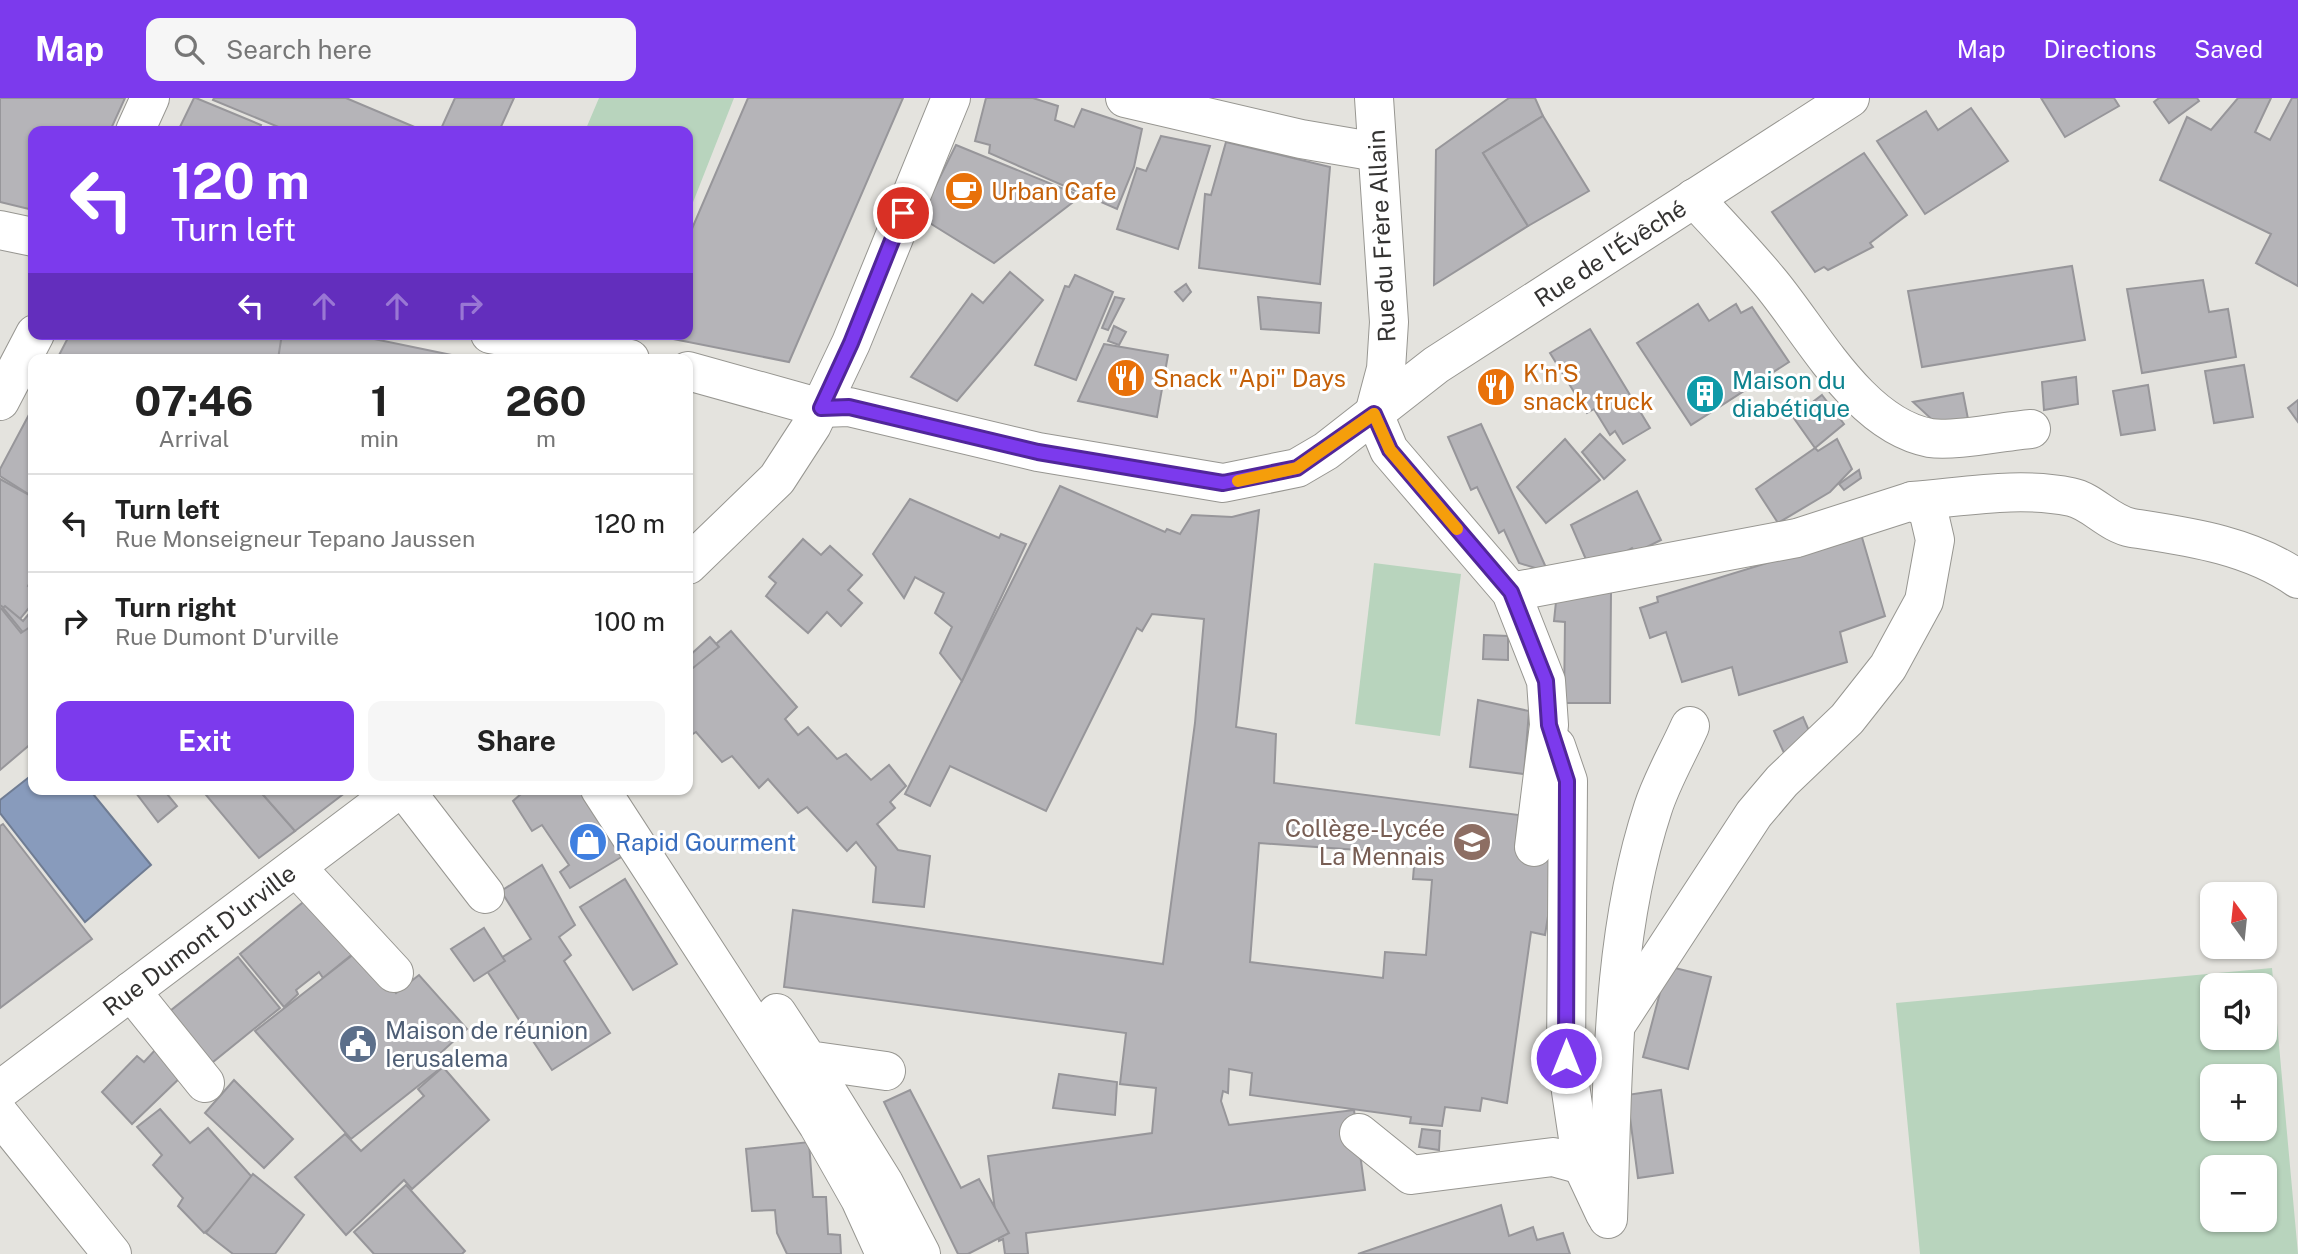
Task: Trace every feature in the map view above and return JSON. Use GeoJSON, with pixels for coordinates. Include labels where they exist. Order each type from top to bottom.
{"type":"FeatureCollection","features":[{"type":"Feature","properties":{"kind":"street"},"geometry":{"type":"LineString","coordinates":[[137,126],[150,98]]}},
{"type":"Feature","properties":{"kind":"street"},"geometry":{"type":"LineString","coordinates":[[693,560],[777,479],[821,408],[851,343],[951,98]]}},
{"type":"Feature","properties":{"kind":"street"},"geometry":{"type":"LineString","coordinates":[[1125,98],[1301,138],[1377,152]]}},
{"type":"Feature","properties":{"kind":"street","name":"Rue du Frère Allain"},"geometry":{"type":"LineString","coordinates":[[1374,98],[1389,322],[1386,369],[1374,414]]}},
{"type":"Feature","properties":{"kind":"street","name":"Rue de l'Évêché"},"geometry":{"type":"LineString","coordinates":[[693,373],[821,408],[849,407],[1038,452],[1223,483],[1297,468],[1374,414],[1436,365],[1850,98]]}},
{"type":"Feature","properties":{"kind":"street"},"geometry":{"type":"LineString","coordinates":[[1694,198],[1770,282],[1820,351],[1868,405],[1901,428],[1932,438],[2031,429]]}},
{"type":"Feature","properties":{"kind":"street"},"geometry":{"type":"LineString","coordinates":[[0,230],[28,236]]}},
{"type":"Feature","properties":{"kind":"street"},"geometry":{"type":"LineString","coordinates":[[0,401],[32,340]]}},
{"type":"Feature","properties":{"kind":"street"},"geometry":{"type":"LineString","coordinates":[[524,340],[602,354]]}},
{"type":"Feature","properties":{"kind":"street"},"geometry":{"type":"LineString","coordinates":[[1374,414],[1390,450],[1511,592],[1546,681],[1549,725],[1534,847]]}},
{"type":"Feature","properties":{"kind":"street"},"geometry":{"type":"LineString","coordinates":[[1511,592],[1797,538],[1912,501],[2026,491],[2074,497],[2128,527],[2175,533],[2233,547],[2298,579]]}},
{"type":"Feature","properties":{"kind":"street"},"geometry":{"type":"LineString","coordinates":[[1616,1025],[1754,814],[1782,781],[1847,719],[1888,667],[1924,601],[1935,540],[1928,510],[1912,501]]}},
{"type":"Feature","properties":{"kind":"street"},"geometry":{"type":"LineString","coordinates":[[1549,725],[1567,781],[1566,1058],[1582,1165],[1608,1219],[1616,1025],[1627,911],[1650,820],[1690,726]]}},
{"type":"Feature","properties":{"kind":"street","name":"Rue Dumont D'urville"},"geometry":{"type":"LineString","coordinates":[[0,1090],[393,795]]}},
{"type":"Feature","properties":{"kind":"street"},"geometry":{"type":"LineString","coordinates":[[406,795],[485,894]]}},
{"type":"Feature","properties":{"kind":"street"},"geometry":{"type":"LineString","coordinates":[[604,795],[818,1125],[860,1199],[884,1254]]}},
{"type":"Feature","properties":{"kind":"street"},"geometry":{"type":"LineString","coordinates":[[634,795],[808,1060],[884,1183],[921,1254]]}},
{"type":"Feature","properties":{"kind":"street"},"geometry":{"type":"LineString","coordinates":[[296,867],[394,974]]}},
{"type":"Feature","properties":{"kind":"street"},"geometry":{"type":"LineString","coordinates":[[131,991],[205,1083]]}},
{"type":"Feature","properties":{"kind":"street"},"geometry":{"type":"LineString","coordinates":[[808,1060],[886,1071]]}},
{"type":"Feature","properties":{"kind":"street"},"geometry":{"type":"LineString","coordinates":[[0,1115],[112,1254]]}},
{"type":"Feature","properties":{"kind":"street"},"geometry":{"type":"LineString","coordinates":[[1359,1133],[1411,1175],[1553,1157],[1582,1165]]}},
{"type":"Feature","properties":{"kind":"green space"},"geometry":{"type":"Polygon","coordinates":[[[599,98],[734,98],[693,202],[693,126],[587,126],[599,98]]]}},
{"type":"Feature","properties":{"kind":"green space"},"geometry":{"type":"Polygon","coordinates":[[[1374,563],[1461,574],[1440,736],[1355,724],[1374,563]]]}},
{"type":"Feature","properties":{"kind":"green space"},"geometry":{"type":"Polygon","coordinates":[[[2272,968],[2272,973],[2218,973],[2272,968]]]}},
{"type":"Feature","properties":{"kind":"green space"},"geometry":{"type":"Polygon","coordinates":[[[2200,975],[2200,1050],[2277,1050],[2277,1023],[2298,1254],[1920,1254],[1896,1003],[2200,975]]]}},
{"type":"Feature","properties":{"kind":"water"},"geometry":{"type":"Polygon","coordinates":[[[28,778],[28,795],[94,795],[151,865],[85,922],[0,813],[0,800],[28,778]]]}},
{"type":"Feature","properties":{"kind":"building"},"geometry":{"type":"Polygon","coordinates":[[[0,98],[125,98],[112,126],[28,126],[28,209],[0,202],[0,98]]]}},
{"type":"Feature","properties":{"kind":"building"},"geometry":{"type":"Polygon","coordinates":[[[194,98],[261,125],[260,126],[180,126],[194,98]]]}},
{"type":"Feature","properties":{"kind":"building"},"geometry":{"type":"Polygon","coordinates":[[[346,98],[412,126],[276,126],[213,100],[346,98]]]}},
{"type":"Feature","properties":{"kind":"building"},"geometry":{"type":"Polygon","coordinates":[[[455,98],[514,98],[501,126],[442,126],[455,98]]]}},
{"type":"Feature","properties":{"kind":"building"},"geometry":{"type":"Polygon","coordinates":[[[748,98],[903,98],[789,362],[678,340],[693,340],[693,226],[748,98]]]}},
{"type":"Feature","properties":{"kind":"building"},"geometry":{"type":"Polygon","coordinates":[[[986,98],[1033,98],[1058,106],[1055,120],[1074,127],[1082,109],[1142,129],[1134,167],[1117,209],[989,153],[990,145],[975,141],[986,98]]]}},
{"type":"Feature","properties":{"kind":"building"},"geometry":{"type":"Polygon","coordinates":[[[1509,98],[1535,98],[1543,116],[1483,153],[1528,226],[1434,285],[1436,150],[1509,98]]]}},
{"type":"Feature","properties":{"kind":"building"},"geometry":{"type":"Polygon","coordinates":[[[2041,98],[2114,98],[2119,106],[2065,137],[2041,98]]]}},
{"type":"Feature","properties":{"kind":"building"},"geometry":{"type":"Polygon","coordinates":[[[2159,98],[2197,98],[2199,101],[2169,123],[2154,102],[2159,98]]]}},
{"type":"Feature","properties":{"kind":"building"},"geometry":{"type":"Polygon","coordinates":[[[2238,98],[2271,98],[2255,132],[2270,140],[2292,98],[2298,98],[2298,286],[2256,263],[2271,234],[2160,180],[2187,117],[2211,130],[2238,98]]]}},
{"type":"Feature","properties":{"kind":"building"},"geometry":{"type":"Polygon","coordinates":[[[1971,108],[2008,161],[1925,214],[1877,141],[1926,111],[1938,130],[1971,108]]]}},
{"type":"Feature","properties":{"kind":"building"},"geometry":{"type":"Polygon","coordinates":[[[1543,116],[1589,191],[1528,226],[1483,153],[1543,116]]]}},
{"type":"Feature","properties":{"kind":"building"},"geometry":{"type":"Polygon","coordinates":[[[1161,136],[1210,146],[1178,249],[1117,229],[1137,168],[1146,171],[1161,136]]]}},
{"type":"Feature","properties":{"kind":"building"},"geometry":{"type":"Polygon","coordinates":[[[1226,142],[1330,167],[1320,284],[1199,268],[1205,194],[1211,195],[1226,142]]]}},
{"type":"Feature","properties":{"kind":"building"},"geometry":{"type":"Polygon","coordinates":[[[956,145],[1081,196],[994,263],[920,217],[956,145]]]}},
{"type":"Feature","properties":{"kind":"building"},"geometry":{"type":"Polygon","coordinates":[[[1864,153],[1907,215],[1870,243],[1873,247],[1828,270],[1824,267],[1815,272],[1772,212],[1864,153]]]}},
{"type":"Feature","properties":{"kind":"building"},"geometry":{"type":"Polygon","coordinates":[[[2072,266],[2085,340],[1922,367],[1908,291],[2072,266]]]}},
{"type":"Feature","properties":{"kind":"building"},"geometry":{"type":"Polygon","coordinates":[[[1010,272],[1043,300],[957,401],[911,377],[972,294],[983,303],[1010,272]]]}},
{"type":"Feature","properties":{"kind":"building"},"geometry":{"type":"Polygon","coordinates":[[[1075,275],[1113,292],[1076,380],[1035,365],[1065,286],[1069,287],[1075,275]]]}},
{"type":"Feature","properties":{"kind":"building"},"geometry":{"type":"Polygon","coordinates":[[[2203,280],[2209,312],[2228,309],[2236,357],[2142,373],[2127,289],[2203,280]]]}},
{"type":"Feature","properties":{"kind":"building"},"geometry":{"type":"Polygon","coordinates":[[[1186,284],[1191,292],[1183,301],[1175,292],[1186,284]]]}},
{"type":"Feature","properties":{"kind":"building"},"geometry":{"type":"Polygon","coordinates":[[[1115,297],[1124,299],[1108,330],[1102,328],[1115,297]]]}},
{"type":"Feature","properties":{"kind":"building"},"geometry":{"type":"Polygon","coordinates":[[[1258,297],[1321,303],[1319,333],[1261,329],[1258,297]]]}},
{"type":"Feature","properties":{"kind":"building","name":"Maison du diabétique"},"geometry":{"type":"Polygon","coordinates":[[[1698,304],[1709,321],[1736,304],[1741,313],[1752,307],[1789,362],[1691,425],[1637,343],[1698,304]]]}},
{"type":"Feature","properties":{"kind":"building"},"geometry":{"type":"Polygon","coordinates":[[[1114,326],[1126,332],[1119,345],[1108,341],[1114,326]]]}},
{"type":"Feature","properties":{"kind":"building"},"geometry":{"type":"Polygon","coordinates":[[[1590,329],[1650,428],[1623,444],[1615,431],[1610,435],[1594,409],[1587,413],[1550,353],[1590,329]]]}},
{"type":"Feature","properties":{"kind":"building"},"geometry":{"type":"Polygon","coordinates":[[[67,340],[285,340],[283,354],[60,354],[67,340]]]}},
{"type":"Feature","properties":{"kind":"building"},"geometry":{"type":"Polygon","coordinates":[[[281,340],[379,340],[447,354],[279,354],[281,340]]]}},
{"type":"Feature","properties":{"kind":"building","name":"Snack \"Api\" Days"},"geometry":{"type":"Polygon","coordinates":[[[1104,344],[1168,355],[1157,417],[1078,401],[1104,344]]]}},
{"type":"Feature","properties":{"kind":"building"},"geometry":{"type":"Polygon","coordinates":[[[2244,365],[2253,417],[2214,423],[2205,371],[2244,365]]]}},
{"type":"Feature","properties":{"kind":"building"},"geometry":{"type":"Polygon","coordinates":[[[2076,377],[2078,404],[2044,410],[2042,382],[2076,377]]]}},
{"type":"Feature","properties":{"kind":"building"},"geometry":{"type":"Polygon","coordinates":[[[2148,385],[2155,430],[2121,435],[2113,391],[2148,385]]]}},
{"type":"Feature","properties":{"kind":"building"},"geometry":{"type":"Polygon","coordinates":[[[1963,393],[1968,419],[1939,426],[1913,402],[1963,393]]]}},
{"type":"Feature","properties":{"kind":"building"},"geometry":{"type":"Polygon","coordinates":[[[1822,395],[1844,424],[1815,448],[1793,417],[1822,395]]]}},
{"type":"Feature","properties":{"kind":"building"},"geometry":{"type":"Polygon","coordinates":[[[2298,400],[2298,422],[2288,408],[2298,400]]]}},
{"type":"Feature","properties":{"kind":"building"},"geometry":{"type":"Polygon","coordinates":[[[28,416],[28,494],[0,476],[0,469],[28,416]]]}},
{"type":"Feature","properties":{"kind":"building"},"geometry":{"type":"Polygon","coordinates":[[[1481,424],[1548,572],[1519,563],[1504,530],[1499,533],[1477,487],[1471,490],[1448,437],[1481,424]]]}},
{"type":"Feature","properties":{"kind":"building"},"geometry":{"type":"Polygon","coordinates":[[[1600,434],[1625,460],[1604,479],[1582,452],[1600,434]]]}},
{"type":"Feature","properties":{"kind":"building"},"geometry":{"type":"Polygon","coordinates":[[[1565,439],[1600,480],[1546,523],[1517,487],[1565,439]]]}},
{"type":"Feature","properties":{"kind":"building"},"geometry":{"type":"Polygon","coordinates":[[[1837,439],[1852,469],[1830,492],[1778,523],[1756,489],[1815,448],[1818,451],[1837,439]]]}},
{"type":"Feature","properties":{"kind":"building"},"geometry":{"type":"Polygon","coordinates":[[[1859,470],[1861,478],[1844,490],[1839,484],[1859,470]]]}},
{"type":"Feature","properties":{"kind":"building"},"geometry":{"type":"Polygon","coordinates":[[[0,479],[28,494],[28,609],[20,619],[0,605],[0,479]]]}},
{"type":"Feature","properties":{"kind":"building"},"geometry":{"type":"Polygon","coordinates":[[[1060,486],[1165,532],[1167,529],[1180,534],[1192,515],[1232,517],[1259,510],[1236,727],[1276,734],[1274,783],[1519,815],[1515,849],[1558,854],[1545,935],[1531,932],[1507,1103],[1482,1098],[1480,1111],[1445,1107],[1442,1126],[1410,1123],[1411,1117],[1250,1095],[1252,1073],[1229,1069],[1228,1093],[1223,1091],[1221,1101],[1229,1125],[1354,1110],[1365,1190],[1026,1233],[1028,1254],[1005,1254],[1003,1239],[999,1241],[988,1156],[1152,1133],[1156,1088],[1120,1084],[1126,1033],[784,987],[793,910],[1163,964],[1195,723],[1204,619],[1152,614],[1142,631],[1137,628],[1046,811],[950,766],[930,806],[905,794],[1060,486]],[[1259,843],[1250,962],[1383,978],[1385,952],[1426,955],[1432,880],[1413,879],[1415,854],[1259,843]]]}},
{"type":"Feature","properties":{"kind":"building"},"geometry":{"type":"Polygon","coordinates":[[[1637,491],[1661,540],[1635,553],[1632,548],[1591,571],[1571,525],[1637,491]]]}},
{"type":"Feature","properties":{"kind":"building"},"geometry":{"type":"Polygon","coordinates":[[[910,499],[999,538],[1001,534],[1026,544],[962,681],[940,653],[952,627],[935,613],[944,593],[915,577],[904,598],[873,554],[910,499]]]}},
{"type":"Feature","properties":{"kind":"building"},"geometry":{"type":"Polygon","coordinates":[[[1861,534],[1885,616],[1840,632],[1847,662],[1739,695],[1732,667],[1682,682],[1666,632],[1650,638],[1640,608],[1658,602],[1657,597],[1861,534]]]}},
{"type":"Feature","properties":{"kind":"building"},"geometry":{"type":"Polygon","coordinates":[[[803,539],[821,555],[830,546],[862,575],[848,590],[862,603],[841,626],[827,612],[808,633],[766,596],[776,583],[769,577],[803,539]]]}},
{"type":"Feature","properties":{"kind":"building"},"geometry":{"type":"Polygon","coordinates":[[[1557,592],[1611,592],[1610,703],[1564,703],[1565,622],[1554,621],[1557,592]]]}},
{"type":"Feature","properties":{"kind":"building"},"geometry":{"type":"Polygon","coordinates":[[[5,606],[23,621],[28,615],[28,633],[25,635],[3,608],[5,606]]]}},
{"type":"Feature","properties":{"kind":"building"},"geometry":{"type":"Polygon","coordinates":[[[0,607],[21,633],[28,628],[28,746],[0,770],[0,607]]]}},
{"type":"Feature","properties":{"kind":"building"},"geometry":{"type":"Polygon","coordinates":[[[731,631],[797,707],[785,719],[798,735],[808,727],[837,759],[846,754],[871,780],[889,765],[906,786],[890,802],[895,808],[877,824],[898,850],[930,856],[924,907],[873,902],[876,867],[856,842],[847,851],[807,807],[798,813],[768,779],[759,788],[732,756],[722,762],[696,732],[693,734],[693,664],[731,631]]]}},
{"type":"Feature","properties":{"kind":"building"},"geometry":{"type":"Polygon","coordinates":[[[1484,635],[1508,636],[1508,660],[1483,659],[1484,635]]]}},
{"type":"Feature","properties":{"kind":"building"},"geometry":{"type":"Polygon","coordinates":[[[710,637],[719,647],[693,668],[693,652],[710,637]]]}},
{"type":"Feature","properties":{"kind":"building"},"geometry":{"type":"Polygon","coordinates":[[[1478,700],[1529,711],[1524,774],[1470,767],[1478,700]]]}},
{"type":"Feature","properties":{"kind":"building"},"geometry":{"type":"Polygon","coordinates":[[[1803,717],[1813,740],[1784,753],[1774,731],[1803,717]]]}},
{"type":"Feature","properties":{"kind":"building"},"geometry":{"type":"Polygon","coordinates":[[[138,795],[168,795],[177,806],[158,822],[138,795]]]}},
{"type":"Feature","properties":{"kind":"building"},"geometry":{"type":"Polygon","coordinates":[[[206,795],[263,795],[295,831],[259,858],[206,795]]]}},
{"type":"Feature","properties":{"kind":"building"},"geometry":{"type":"Polygon","coordinates":[[[263,795],[342,795],[295,831],[263,795]]]}},
{"type":"Feature","properties":{"kind":"building","name":"Rapid Gourment"},"geometry":{"type":"Polygon","coordinates":[[[520,795],[593,795],[628,853],[570,888],[560,872],[569,865],[542,825],[532,831],[513,801],[520,795]]]}},
{"type":"Feature","properties":{"kind":"building"},"geometry":{"type":"Polygon","coordinates":[[[3,824],[92,939],[0,1008],[0,826],[3,824]]]}},
{"type":"Feature","properties":{"kind":"building"},"geometry":{"type":"Polygon","coordinates":[[[542,865],[575,925],[559,937],[571,955],[564,961],[610,1033],[552,1070],[485,968],[531,939],[501,891],[542,865]]]}},
{"type":"Feature","properties":{"kind":"building"},"geometry":{"type":"Polygon","coordinates":[[[625,879],[677,964],[633,990],[580,907],[625,879]]]}},
{"type":"Feature","properties":{"kind":"building"},"geometry":{"type":"Polygon","coordinates":[[[307,899],[355,952],[323,978],[319,972],[296,990],[298,994],[284,1007],[240,954],[307,899]]]}},
{"type":"Feature","properties":{"kind":"building"},"geometry":{"type":"Polygon","coordinates":[[[484,928],[505,961],[474,981],[451,949],[484,928]]]}},
{"type":"Feature","properties":{"kind":"building","name":"Maison de réunion Ierusalema"},"geometry":{"type":"Polygon","coordinates":[[[359,950],[396,993],[419,975],[467,1029],[435,1058],[442,1067],[351,1139],[255,1031],[359,950]]]}},
{"type":"Feature","properties":{"kind":"building"},"geometry":{"type":"Polygon","coordinates":[[[238,957],[280,1008],[208,1066],[165,1015],[238,957]]]}},
{"type":"Feature","properties":{"kind":"building"},"geometry":{"type":"Polygon","coordinates":[[[1667,966],[1711,977],[1688,1069],[1643,1057],[1667,966]]]}},
{"type":"Feature","properties":{"kind":"building"},"geometry":{"type":"Polygon","coordinates":[[[156,1049],[186,1072],[132,1124],[102,1092],[137,1056],[144,1062],[156,1049]]]}},
{"type":"Feature","properties":{"kind":"building"},"geometry":{"type":"Polygon","coordinates":[[[443,1067],[489,1120],[412,1189],[404,1180],[346,1235],[295,1177],[345,1134],[361,1151],[424,1096],[418,1089],[443,1067]]]}},
{"type":"Feature","properties":{"kind":"building"},"geometry":{"type":"Polygon","coordinates":[[[1059,1074],[1117,1082],[1115,1115],[1053,1108],[1059,1074]]]}},
{"type":"Feature","properties":{"kind":"building"},"geometry":{"type":"Polygon","coordinates":[[[234,1080],[293,1139],[264,1168],[205,1113],[234,1080]]]}},
{"type":"Feature","properties":{"kind":"building"},"geometry":{"type":"Polygon","coordinates":[[[910,1090],[961,1188],[979,1179],[1009,1233],[968,1254],[958,1254],[884,1102],[910,1090]]]}},
{"type":"Feature","properties":{"kind":"building"},"geometry":{"type":"Polygon","coordinates":[[[1661,1090],[1673,1173],[1638,1178],[1627,1095],[1661,1090]]]}},
{"type":"Feature","properties":{"kind":"building"},"geometry":{"type":"Polygon","coordinates":[[[160,1109],[190,1143],[208,1128],[260,1186],[204,1233],[178,1206],[183,1198],[153,1165],[162,1155],[137,1127],[160,1109]]]}},
{"type":"Feature","properties":{"kind":"building"},"geometry":{"type":"Polygon","coordinates":[[[1422,1129],[1440,1131],[1439,1150],[1419,1147],[1422,1129]]]}},
{"type":"Feature","properties":{"kind":"building"},"geometry":{"type":"Polygon","coordinates":[[[809,1142],[813,1197],[826,1197],[828,1234],[840,1235],[841,1254],[787,1254],[777,1233],[775,1210],[752,1211],[746,1149],[809,1142]]]}},
{"type":"Feature","properties":{"kind":"building"},"geometry":{"type":"Polygon","coordinates":[[[253,1174],[304,1215],[275,1254],[233,1254],[206,1233],[253,1174]]]}},
{"type":"Feature","properties":{"kind":"building"},"geometry":{"type":"Polygon","coordinates":[[[406,1185],[465,1251],[462,1254],[374,1254],[354,1232],[406,1185]]]}},
{"type":"Feature","properties":{"kind":"building"},"geometry":{"type":"Polygon","coordinates":[[[1501,1205],[1509,1236],[1533,1227],[1537,1240],[1563,1233],[1570,1254],[1358,1254],[1501,1205]]]}},
{"type":"Feature","properties":{"kind":"slow traffic"},"geometry":{"type":"LineString","coordinates":[[1238,481],[1297,468],[1326,451],[1374,414],[1390,450],[1457,529]]}},
{"type":"Feature","properties":{"kind":"place","name":"Urban Cafe"},"geometry":{"type":"Point","coordinates":[964,191]}},
{"type":"Feature","properties":{"kind":"place","name":"Snack \"Api\" Days"},"geometry":{"type":"Point","coordinates":[1126,378]}},
{"type":"Feature","properties":{"kind":"place","name":"K'n'S snack truck"},"geometry":{"type":"Point","coordinates":[1496,387]}},
{"type":"Feature","properties":{"kind":"place","name":"Maison du diabétique"},"geometry":{"type":"Point","coordinates":[1705,394]}},
{"type":"Feature","properties":{"kind":"place","name":"Rapid Gourment"},"geometry":{"type":"Point","coordinates":[588,842]}},
{"type":"Feature","properties":{"kind":"place","name":"Collège-Lycée La Mennais"},"geometry":{"type":"Point","coordinates":[1472,842]}},
{"type":"Feature","properties":{"kind":"place","name":"Maison de réunion Ierusalema"},"geometry":{"type":"Point","coordinates":[358,1044]}},
{"type":"Feature","properties":{"kind":"route"},"geometry":{"type":"LineString","coordinates":[[903,213],[851,343],[821,408],[849,407],[1038,452],[1223,483],[1264,477],[1297,468],[1326,451],[1374,414],[1390,450],[1511,592],[1546,681],[1549,725],[1567,781],[1566,1058]]}}]}
